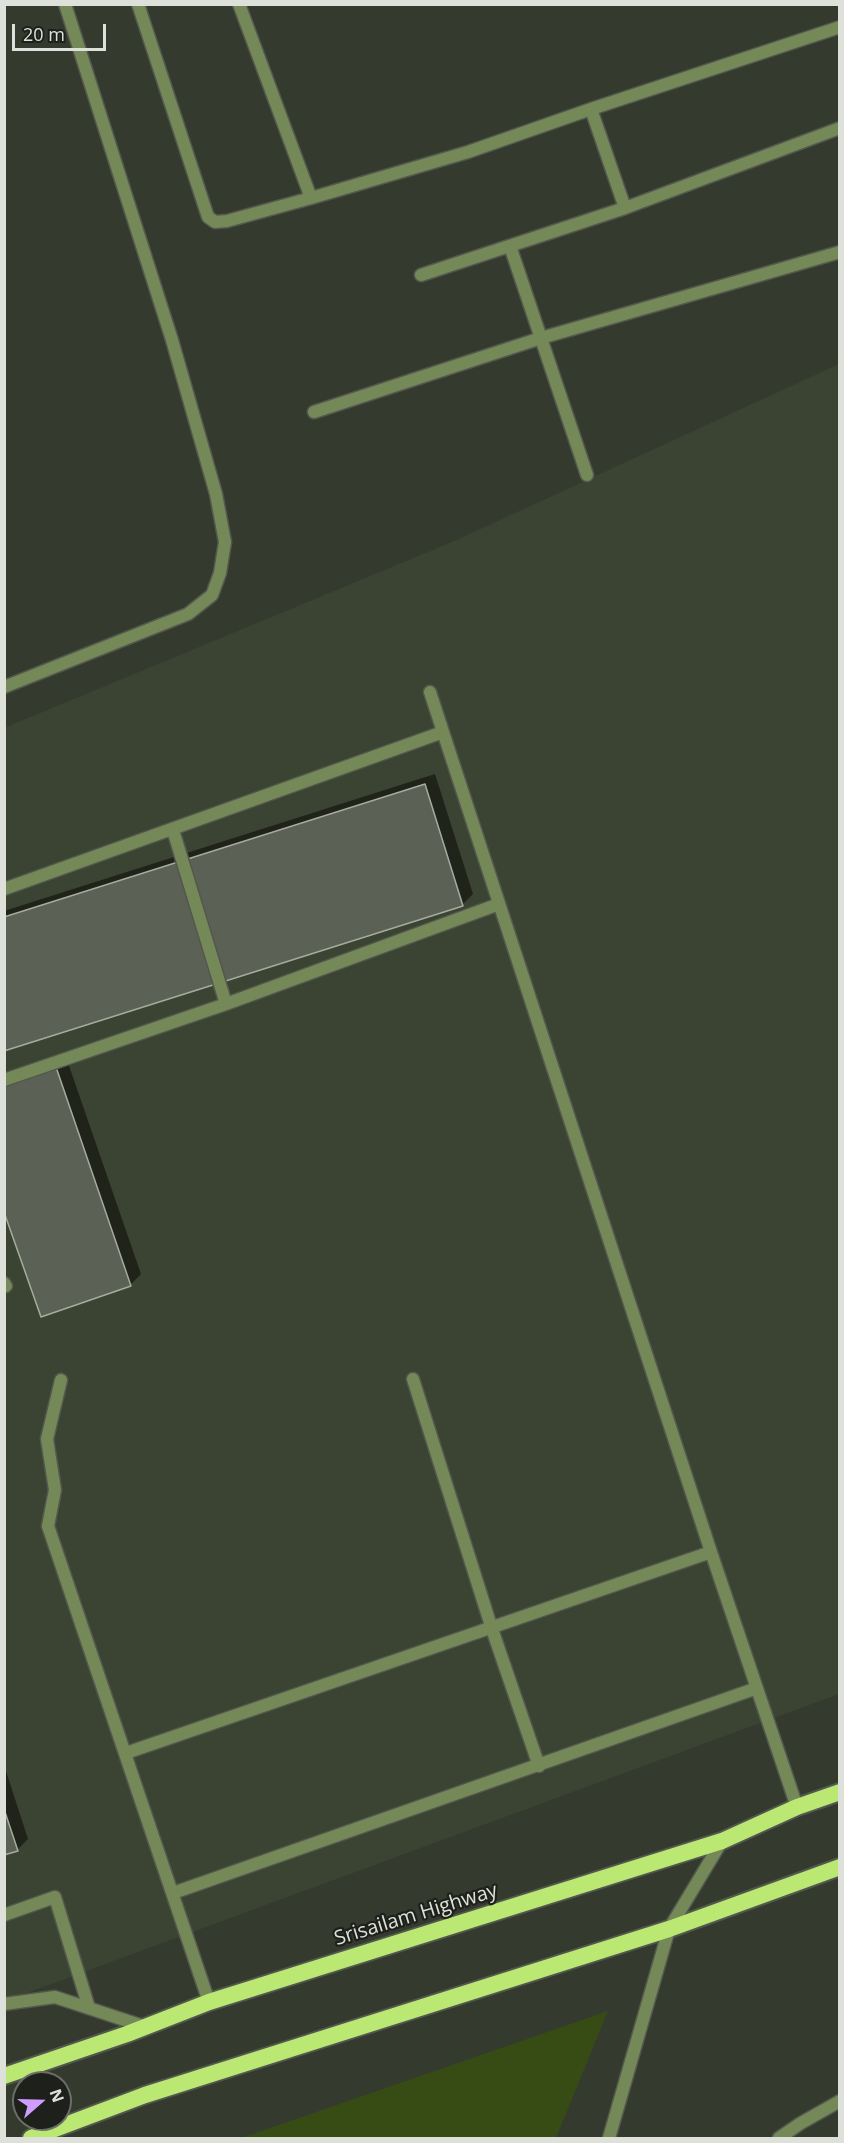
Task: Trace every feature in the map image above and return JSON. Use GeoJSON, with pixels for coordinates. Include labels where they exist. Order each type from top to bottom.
{"type":"FeatureCollection","features":[{"type":"Feature","properties":{"kind":"highway","name":"Srisailam Highway"},"geometry":{"type":"LineString","coordinates":[[4,2076],[209,2002],[722,1841],[797,1807],[840,1792]]}},
{"type":"Feature","properties":{"kind":"highway"},"geometry":{"type":"LineString","coordinates":[[31,2139],[156,2092],[669,1929],[840,1867]]}},
{"type":"Feature","properties":{"kind":"street"},"geometry":{"type":"LineString","coordinates":[[4,687],[188,614],[212,595],[220,573],[225,542],[216,494],[172,340],[65,4]]}},
{"type":"Feature","properties":{"kind":"street"},"geometry":{"type":"LineString","coordinates":[[138,4],[208,217],[215,222],[227,221],[311,198],[468,152],[840,27]]}},
{"type":"Feature","properties":{"kind":"street"},"geometry":{"type":"LineString","coordinates":[[239,4],[311,198]]}},
{"type":"Feature","properties":{"kind":"street"},"geometry":{"type":"LineString","coordinates":[[591,109],[625,208]]}},
{"type":"Feature","properties":{"kind":"street"},"geometry":{"type":"LineString","coordinates":[[421,275],[625,208],[840,128]]}},
{"type":"Feature","properties":{"kind":"street"},"geometry":{"type":"LineString","coordinates":[[510,246],[587,475]]}},
{"type":"Feature","properties":{"kind":"street"},"geometry":{"type":"LineString","coordinates":[[314,412],[541,338],[840,252]]}},
{"type":"Feature","properties":{"kind":"street"},"geometry":{"type":"LineString","coordinates":[[430,692],[711,1552],[797,1807]]}},
{"type":"Feature","properties":{"kind":"street"},"geometry":{"type":"LineString","coordinates":[[4,889],[443,732]]}},
{"type":"Feature","properties":{"kind":"street"},"geometry":{"type":"LineString","coordinates":[[173,830],[226,1004]]}},
{"type":"Feature","properties":{"kind":"street"},"geometry":{"type":"LineString","coordinates":[[4,1080],[226,1004],[500,904]]}},
{"type":"Feature","properties":{"kind":"street"},"geometry":{"type":"LineString","coordinates":[[61,1380],[47,1439],[55,1490],[48,1526],[209,2002]]}},
{"type":"Feature","properties":{"kind":"street"},"geometry":{"type":"LineString","coordinates":[[413,1380],[492,1629],[539,1766]]}},
{"type":"Feature","properties":{"kind":"street"},"geometry":{"type":"LineString","coordinates":[[126,1754],[711,1552]]}},
{"type":"Feature","properties":{"kind":"street"},"geometry":{"type":"LineString","coordinates":[[173,1893],[757,1689]]}},
{"type":"Feature","properties":{"kind":"street"},"geometry":{"type":"LineString","coordinates":[[609,2139],[669,1929],[722,1841]]}},
{"type":"Feature","properties":{"kind":"street"},"geometry":{"type":"LineString","coordinates":[[4,1915],[55,1897],[90,2008]]}},
{"type":"Feature","properties":{"kind":"street"},"geometry":{"type":"LineString","coordinates":[[4,2004],[56,1997],[146,2026]]}},
{"type":"Feature","properties":{"kind":"street"},"geometry":{"type":"LineString","coordinates":[[779,2139],[801,2123],[840,2101]]}},
{"type":"Feature","properties":{"kind":"shaded area"},"geometry":{"type":"Polygon","coordinates":[[[839,364],[839,1694],[5,2001],[4,728],[452,542],[839,364]]]}},
{"type":"Feature","properties":{"kind":"green space"},"geometry":{"type":"Polygon","coordinates":[[[608,2011],[556,2138],[241,2138],[608,2011]]]}},
{"type":"Feature","properties":{"kind":"building"},"geometry":{"type":"Polygon","coordinates":[[[425,784],[463,906],[4,1051],[4,917],[425,784]]]}},
{"type":"Feature","properties":{"kind":"building"},"geometry":{"type":"Polygon","coordinates":[[[56,1067],[131,1286],[41,1317],[4,1212],[4,1085],[56,1067]]]}},
{"type":"Feature","properties":{"kind":"building"},"geometry":{"type":"Polygon","coordinates":[[[4,1809],[18,1851],[4,1855],[4,1809]]]}}]}
